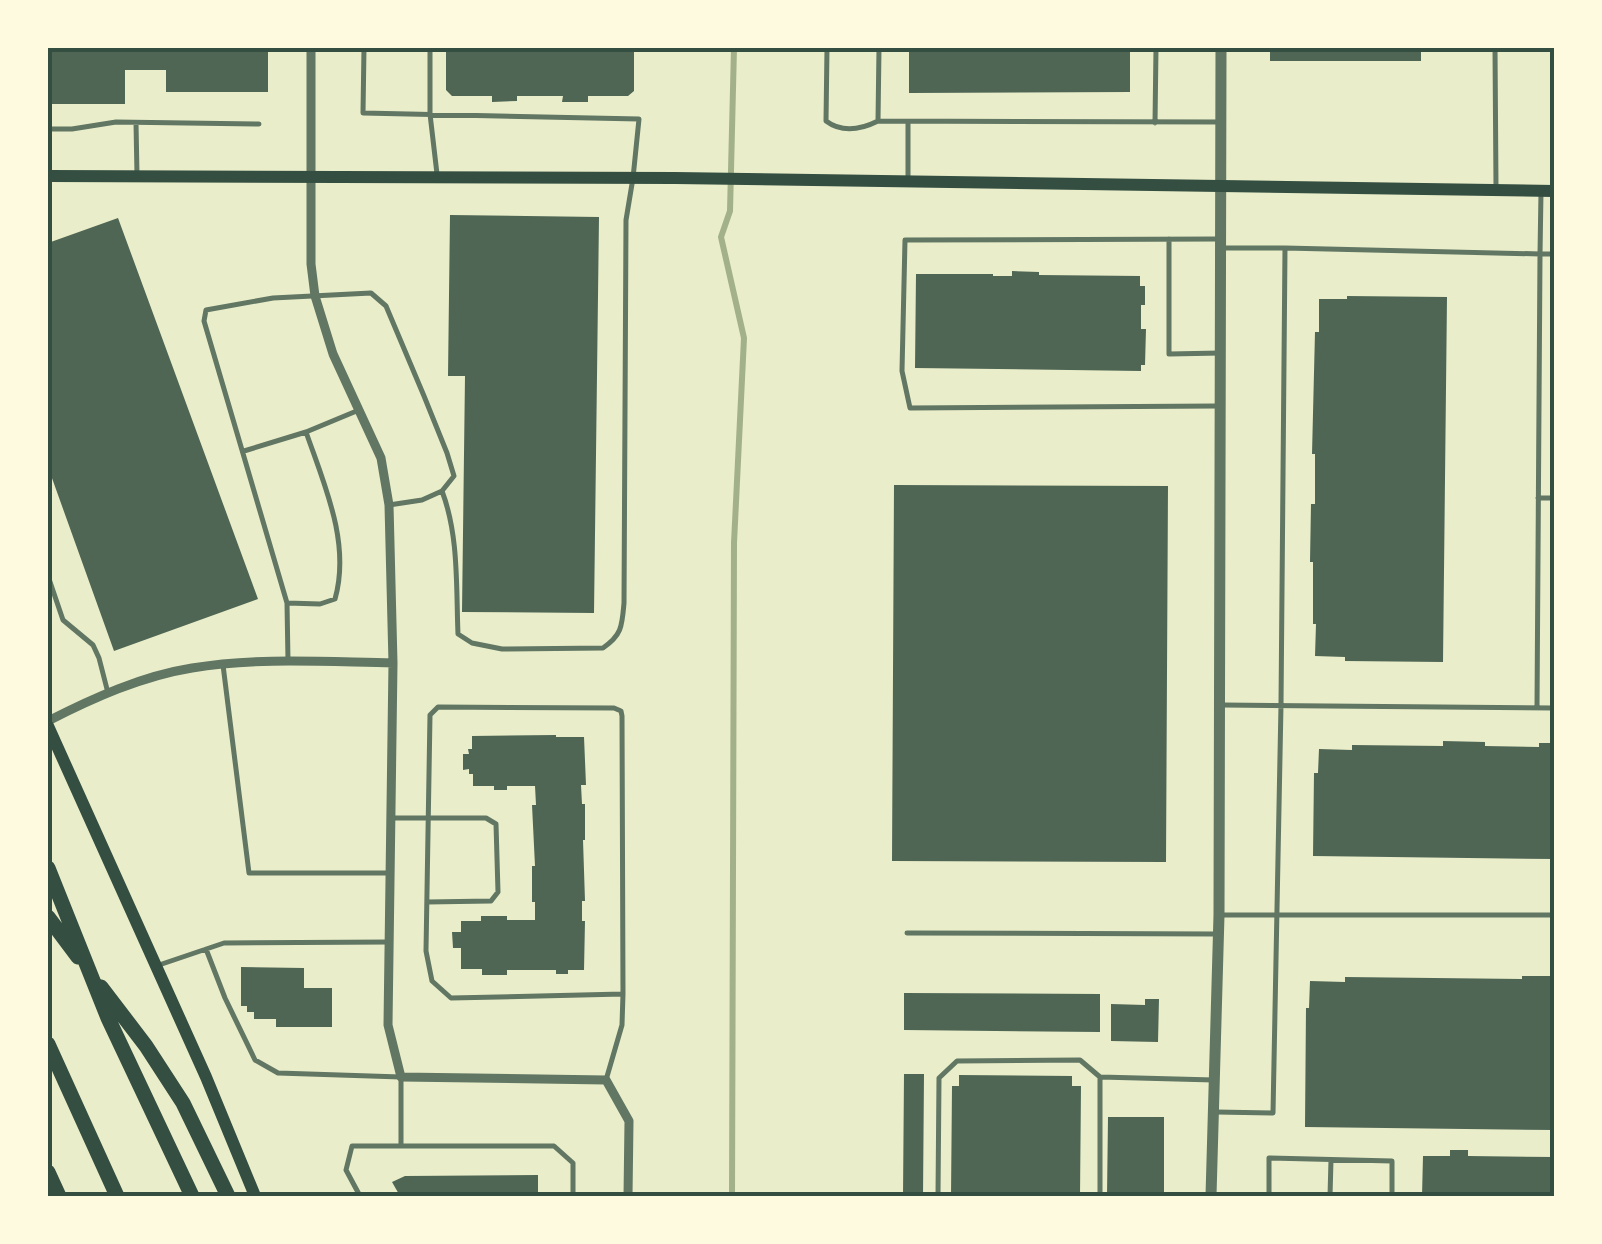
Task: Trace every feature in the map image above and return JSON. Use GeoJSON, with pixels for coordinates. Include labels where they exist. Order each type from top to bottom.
{"type":"FeatureCollection","features":[{"type":"Feature","properties":{"kind":"highway"},"geometry":{"type":"LineString","coordinates":[[48,868],[108,1018],[192,1196]]}},
{"type":"Feature","properties":{"kind":"highway"},"geometry":{"type":"LineString","coordinates":[[48,917],[156,1060],[183,1103],[228,1196]]}},
{"type":"Feature","properties":{"kind":"highway"},"geometry":{"type":"LineString","coordinates":[[48,1044],[117,1196]]}},
{"type":"Feature","properties":{"kind":"highway"},"geometry":{"type":"LineString","coordinates":[[48,1172],[59,1196]]}},
{"type":"Feature","properties":{"kind":"main road"},"geometry":{"type":"LineString","coordinates":[[48,176],[675,178],[1548,191]]}},
{"type":"Feature","properties":{"kind":"main road"},"geometry":{"type":"LineString","coordinates":[[48,723],[255,1196]]}},
{"type":"Feature","properties":{"kind":"street"},"geometry":{"type":"LineString","coordinates":[[311,48],[311,264],[315,296],[333,354],[382,458],[390,505],[393,663],[388,1024],[402,1077],[606,1080],[629,1121],[628,1196]]}},
{"type":"Feature","properties":{"kind":"street"},"geometry":{"type":"LineString","coordinates":[[1211,1196],[1220,914],[1220,48]]}},
{"type":"Feature","properties":{"kind":"street"},"geometry":{"type":"LineString","coordinates":[[48,723],[108,693],[191,668],[288,662],[393,663]]}},
{"type":"Feature","properties":{"kind":"lane"},"geometry":{"type":"LineString","coordinates":[[364,48],[363,113],[639,119],[626,220],[624,603],[622,628],[614,640],[602,648],[502,649],[472,643],[458,634],[454,542],[442,491]]}},
{"type":"Feature","properties":{"kind":"lane"},"geometry":{"type":"LineString","coordinates":[[430,48],[430,114],[437,179]]}},
{"type":"Feature","properties":{"kind":"lane"},"geometry":{"type":"LineString","coordinates":[[827,48],[826,120],[836,128],[862,129],[878,121],[1222,122]]}},
{"type":"Feature","properties":{"kind":"lane"},"geometry":{"type":"LineString","coordinates":[[878,121],[879,48]]}},
{"type":"Feature","properties":{"kind":"lane"},"geometry":{"type":"LineString","coordinates":[[1155,123],[1156,48]]}},
{"type":"Feature","properties":{"kind":"lane"},"geometry":{"type":"LineString","coordinates":[[1495,48],[1496,191]]}},
{"type":"Feature","properties":{"kind":"lane"},"geometry":{"type":"LineString","coordinates":[[48,129],[116,122],[258,124]]}},
{"type":"Feature","properties":{"kind":"lane"},"geometry":{"type":"LineString","coordinates":[[908,122],[908,182]]}},
{"type":"Feature","properties":{"kind":"lane"},"geometry":{"type":"LineString","coordinates":[[136,123],[137,177]]}},
{"type":"Feature","properties":{"kind":"lane"},"geometry":{"type":"LineString","coordinates":[[1536,708],[1540,254],[1548,191]]}},
{"type":"Feature","properties":{"kind":"lane"},"geometry":{"type":"LineString","coordinates":[[1220,406],[910,408],[902,372],[905,240],[1169,240],[1285,248],[1554,254]]}},
{"type":"Feature","properties":{"kind":"lane"},"geometry":{"type":"LineString","coordinates":[[1169,240],[1169,354],[1220,353]]}},
{"type":"Feature","properties":{"kind":"lane"},"geometry":{"type":"LineString","coordinates":[[1213,1112],[1273,1114],[1285,248]]}},
{"type":"Feature","properties":{"kind":"lane"},"geometry":{"type":"LineString","coordinates":[[288,662],[288,603],[204,321],[206,310],[272,298],[371,293],[386,306],[454,476],[442,491],[422,500],[390,505]]}},
{"type":"Feature","properties":{"kind":"lane"},"geometry":{"type":"LineString","coordinates":[[244,451],[360,410]]}},
{"type":"Feature","properties":{"kind":"lane"},"geometry":{"type":"LineString","coordinates":[[288,603],[320,604],[335,599],[340,580],[333,509],[306,432]]}},
{"type":"Feature","properties":{"kind":"lane"},"geometry":{"type":"LineString","coordinates":[[1538,498],[1554,498]]}},
{"type":"Feature","properties":{"kind":"lane"},"geometry":{"type":"LineString","coordinates":[[48,576],[63,620],[93,646],[108,693]]}},
{"type":"Feature","properties":{"kind":"lane"},"geometry":{"type":"LineString","coordinates":[[223,665],[248,873],[390,873]]}},
{"type":"Feature","properties":{"kind":"lane"},"geometry":{"type":"LineString","coordinates":[[1218,704],[1554,708]]}},
{"type":"Feature","properties":{"kind":"lane"},"geometry":{"type":"LineString","coordinates":[[606,1080],[622,1025],[623,994],[621,711],[438,707],[433,710],[426,951],[432,981],[451,998],[623,994]]}},
{"type":"Feature","properties":{"kind":"lane"},"geometry":{"type":"LineString","coordinates":[[390,818],[486,818],[496,824],[498,892],[491,901],[427,902]]}},
{"type":"Feature","properties":{"kind":"lane"},"geometry":{"type":"LineString","coordinates":[[1220,914],[1554,916]]}},
{"type":"Feature","properties":{"kind":"lane"},"geometry":{"type":"LineString","coordinates":[[907,933],[1218,934]]}},
{"type":"Feature","properties":{"kind":"lane"},"geometry":{"type":"LineString","coordinates":[[156,966],[224,944],[389,942]]}},
{"type":"Feature","properties":{"kind":"lane"},"geometry":{"type":"LineString","coordinates":[[206,949],[256,1060],[278,1073],[402,1077],[401,1146]]}},
{"type":"Feature","properties":{"kind":"lane"},"geometry":{"type":"LineString","coordinates":[[938,1196],[939,1078],[957,1061],[1080,1060],[1100,1077],[1214,1080]]}},
{"type":"Feature","properties":{"kind":"lane"},"geometry":{"type":"LineString","coordinates":[[1100,1077],[1100,1196]]}},
{"type":"Feature","properties":{"kind":"lane"},"geometry":{"type":"LineString","coordinates":[[360,1196],[346,1170],[352,1146],[554,1146],[573,1164],[573,1196]]}},
{"type":"Feature","properties":{"kind":"lane"},"geometry":{"type":"LineString","coordinates":[[1269,1196],[1269,1158],[1392,1161],[1392,1196]]}},
{"type":"Feature","properties":{"kind":"lane"},"geometry":{"type":"LineString","coordinates":[[1330,1196],[1331,1159]]}},
{"type":"Feature","properties":{"kind":"building"},"geometry":{"type":"Polygon","coordinates":[[[48,48],[268,48],[268,92],[166,92],[166,70],[125,70],[125,104],[48,104],[48,48]]]}},
{"type":"Feature","properties":{"kind":"building"},"geometry":{"type":"Polygon","coordinates":[[[446,48],[634,48],[634,91],[628,96],[588,96],[588,102],[562,102],[563,96],[517,96],[517,101],[492,102],[492,96],[452,96],[446,90],[446,48]]]}},
{"type":"Feature","properties":{"kind":"building"},"geometry":{"type":"Polygon","coordinates":[[[909,48],[1130,48],[1130,92],[909,93],[909,48]]]}},
{"type":"Feature","properties":{"kind":"building"},"geometry":{"type":"Polygon","coordinates":[[[1270,48],[1421,48],[1421,61],[1270,61],[1270,48]]]}},
{"type":"Feature","properties":{"kind":"building"},"geometry":{"type":"Polygon","coordinates":[[[450,215],[599,217],[594,613],[462,612],[465,376],[448,376],[450,215]]]}},
{"type":"Feature","properties":{"kind":"building"},"geometry":{"type":"Polygon","coordinates":[[[118,218],[258,599],[114,651],[48,467],[48,243],[118,218]]]}},
{"type":"Feature","properties":{"kind":"building"},"geometry":{"type":"Polygon","coordinates":[[[1012,271],[1140,276],[1140,286],[1145,286],[1141,329],[1146,329],[1145,365],[1141,365],[1141,371],[915,368],[916,274],[1012,276],[1012,271]]]}},
{"type":"Feature","properties":{"kind":"building"},"geometry":{"type":"Polygon","coordinates":[[[1447,297],[1443,662],[1345,661],[1345,657],[1315,656],[1310,562],[1311,504],[1315,504],[1315,332],[1319,332],[1319,299],[1447,297]]]}},
{"type":"Feature","properties":{"kind":"building"},"geometry":{"type":"Polygon","coordinates":[[[894,485],[1168,486],[1166,862],[892,861],[894,485]]]}},
{"type":"Feature","properties":{"kind":"building"},"geometry":{"type":"Polygon","coordinates":[[[472,736],[584,737],[584,970],[556,974],[556,970],[507,970],[507,975],[482,975],[482,969],[461,969],[461,948],[453,948],[452,932],[461,932],[461,921],[481,921],[481,916],[535,920],[535,786],[494,790],[494,786],[473,786],[473,774],[469,774],[469,769],[463,770],[463,754],[472,749],[472,736]]]}},
{"type":"Feature","properties":{"kind":"building"},"geometry":{"type":"Polygon","coordinates":[[[1443,741],[1539,747],[1539,743],[1554,743],[1554,859],[1313,856],[1314,773],[1318,773],[1319,749],[1352,750],[1352,745],[1443,746],[1443,741]]]}},
{"type":"Feature","properties":{"kind":"building"},"geometry":{"type":"Polygon","coordinates":[[[241,967],[304,968],[304,988],[332,988],[332,1027],[276,1027],[276,1019],[254,1019],[254,1012],[241,1006],[241,967]]]}},
{"type":"Feature","properties":{"kind":"building"},"geometry":{"type":"Polygon","coordinates":[[[1554,976],[1554,1130],[1305,1127],[1306,1008],[1310,981],[1345,982],[1345,977],[1554,976]]]}},
{"type":"Feature","properties":{"kind":"building"},"geometry":{"type":"Polygon","coordinates":[[[904,993],[1100,994],[1100,1032],[904,1030],[904,993]]]}},
{"type":"Feature","properties":{"kind":"building"},"geometry":{"type":"Polygon","coordinates":[[[1145,999],[1159,999],[1158,1042],[1111,1041],[1111,1004],[1145,1005],[1145,999]]]}},
{"type":"Feature","properties":{"kind":"building"},"geometry":{"type":"Polygon","coordinates":[[[904,1074],[924,1074],[923,1196],[903,1196],[904,1074]]]}},
{"type":"Feature","properties":{"kind":"building"},"geometry":{"type":"Polygon","coordinates":[[[959,1075],[1072,1076],[1072,1086],[1081,1086],[1080,1196],[951,1196],[952,1086],[959,1086],[959,1075]]]}},
{"type":"Feature","properties":{"kind":"building"},"geometry":{"type":"Polygon","coordinates":[[[1108,1117],[1164,1117],[1164,1196],[1107,1196],[1108,1117]]]}},
{"type":"Feature","properties":{"kind":"building"},"geometry":{"type":"Polygon","coordinates":[[[1450,1150],[1468,1150],[1468,1156],[1554,1157],[1554,1196],[1422,1196],[1423,1156],[1450,1156],[1450,1150]]]}},
{"type":"Feature","properties":{"kind":"building"},"geometry":{"type":"Polygon","coordinates":[[[538,1175],[538,1196],[400,1196],[392,1182],[405,1176],[538,1175]]]}},
{"type":"Feature","properties":{"kind":"waterway"},"geometry":{"type":"LineString","coordinates":[[732,1196],[734,543],[744,338],[721,237],[730,211],[734,48]]}}]}
